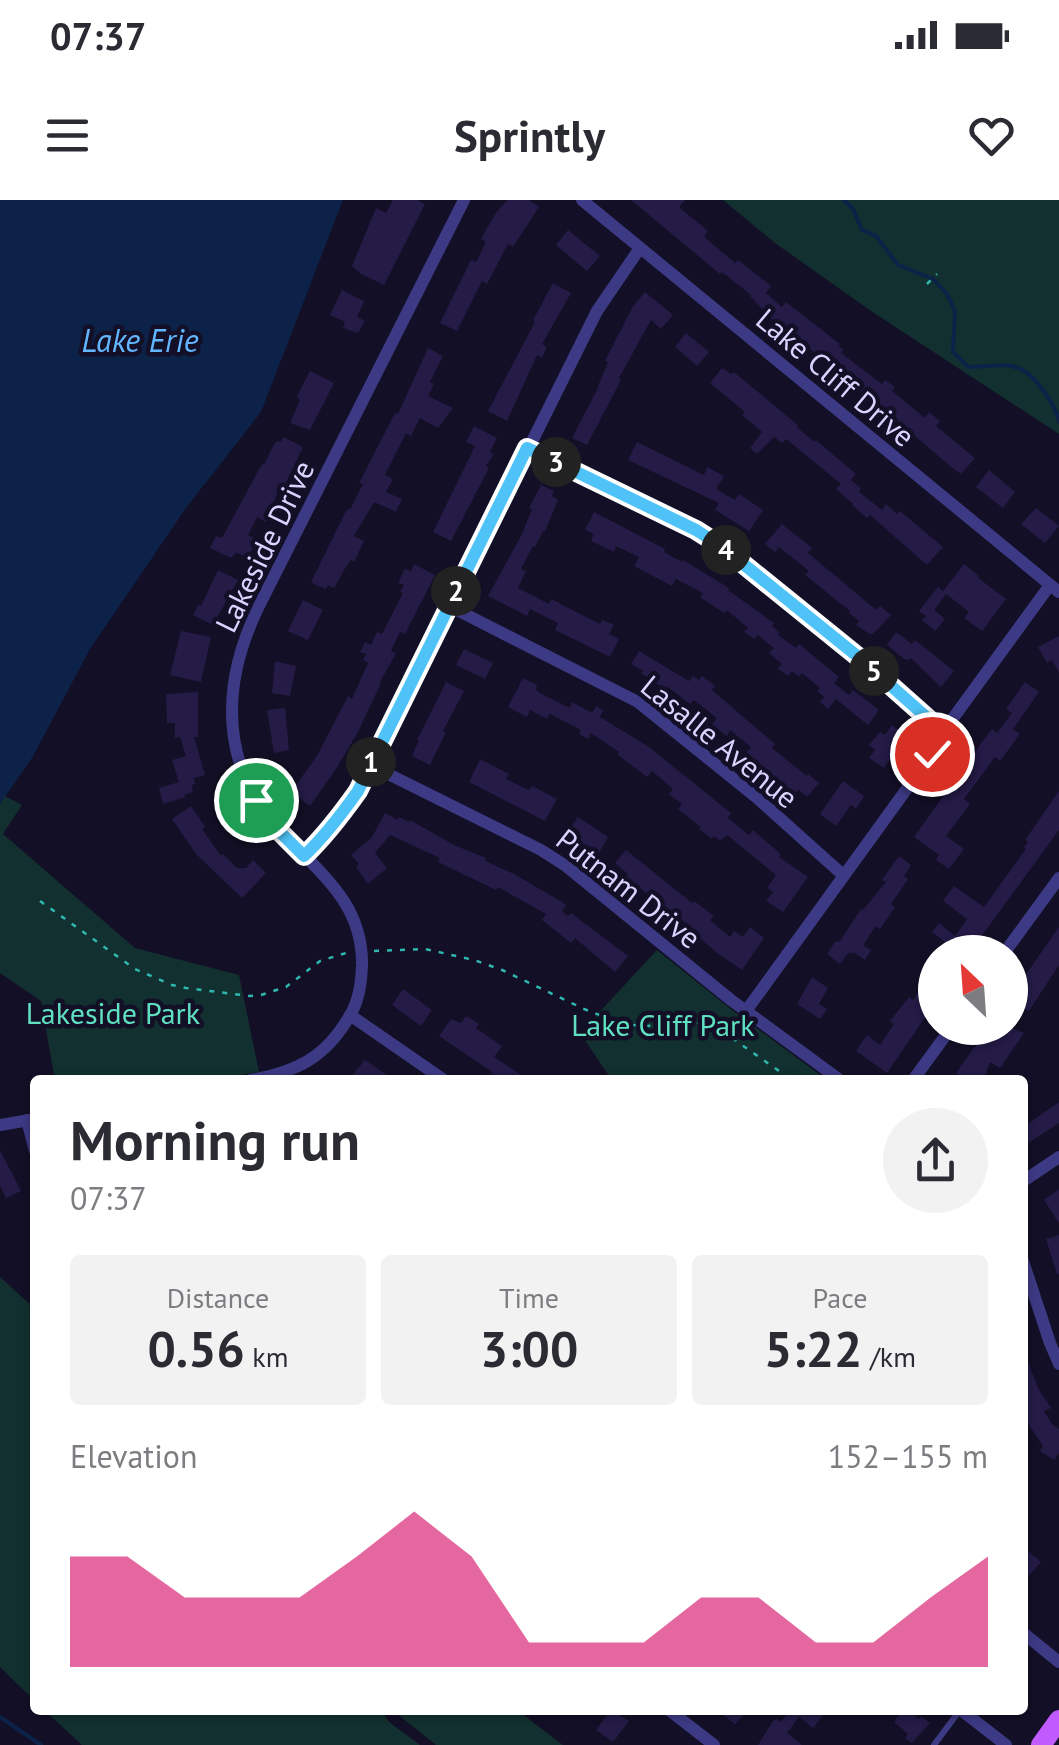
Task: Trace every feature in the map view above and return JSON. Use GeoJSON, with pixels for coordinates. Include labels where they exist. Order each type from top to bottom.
{"type":"FeatureCollection","features":[{"type":"Feature","properties":{"kind":"main road"},"geometry":{"type":"LineString","coordinates":[[1041,1745],[1059,1720]]}},
{"type":"Feature","properties":{"kind":"street","name":"Lakeside Drive"},"geometry":{"type":"LineString","coordinates":[[277,1075],[306,1064],[329,1045],[350,1015],[361,984],[362,952],[356,922],[343,896],[274,826],[245,778],[236,749],[232,702],[240,650],[464,200]]}},
{"type":"Feature","properties":{"kind":"street","name":"Lake Cliff Drive"},"geometry":{"type":"LineString","coordinates":[[582,200],[1055,589]]}},
{"type":"Feature","properties":{"kind":"street"},"geometry":{"type":"LineString","coordinates":[[304,856],[358,791],[596,311],[640,248]]}},
{"type":"Feature","properties":{"kind":"street"},"geometry":{"type":"LineString","coordinates":[[527,448],[696,530],[721,546],[850,649],[943,732]]}},
{"type":"Feature","properties":{"kind":"street"},"geometry":{"type":"LineString","coordinates":[[746,1012],[932,754],[943,732],[1055,589]]}},
{"type":"Feature","properties":{"kind":"street","name":"Lasalle Avenue"},"geometry":{"type":"LineString","coordinates":[[449,606],[638,702],[843,875]]}},
{"type":"Feature","properties":{"kind":"street","name":"Putnam Drive"},"geometry":{"type":"LineString","coordinates":[[370,765],[566,866],[746,1012],[833,1075]]}},
{"type":"Feature","properties":{"kind":"street"},"geometry":{"type":"LineString","coordinates":[[1017,935],[1059,878]]}},
{"type":"Feature","properties":{"kind":"street"},"geometry":{"type":"LineString","coordinates":[[350,1015],[437,1075]]}},
{"type":"Feature","properties":{"kind":"street"},"geometry":{"type":"LineString","coordinates":[[917,1075],[939,1045]]}},
{"type":"Feature","properties":{"kind":"street"},"geometry":{"type":"LineString","coordinates":[[0,1125],[30,1120]]}},
{"type":"Feature","properties":{"kind":"street"},"geometry":{"type":"LineString","coordinates":[[1028,1178],[1059,1157]]}},
{"type":"Feature","properties":{"kind":"street"},"geometry":{"type":"LineString","coordinates":[[1028,1276],[1059,1364]]}},
{"type":"Feature","properties":{"kind":"street"},"geometry":{"type":"LineString","coordinates":[[1028,1637],[1059,1662]]}},
{"type":"Feature","properties":{"kind":"street"},"geometry":{"type":"LineString","coordinates":[[675,1715],[714,1745]]}},
{"type":"Feature","properties":{"kind":"street"},"geometry":{"type":"LineString","coordinates":[[967,1715],[1006,1745]]}},
{"type":"Feature","properties":{"kind":"lane"},"geometry":{"type":"LineString","coordinates":[[934,1745],[956,1715]]}},
{"type":"Feature","properties":{"kind":"path"},"geometry":{"type":"LineString","coordinates":[[928,284],[937,274]]}},
{"type":"Feature","properties":{"kind":"path"},"geometry":{"type":"LineString","coordinates":[[40,901],[135,969],[172,986],[261,996],[286,987],[320,961],[342,954],[413,948],[441,952],[502,970],[623,1024],[704,1023],[719,1029],[785,1075]]}},
{"type":"Feature","properties":{"kind":"green space"},"geometry":{"type":"Polygon","coordinates":[[[723,200],[1059,200],[1059,434],[871,311],[775,243],[723,200]]]}},
{"type":"Feature","properties":{"kind":"green space","name":"Lakeside Park"},"geometry":{"type":"Polygon","coordinates":[[[5,796],[22,805],[3,834],[135,948],[239,975],[259,1072],[54,1075],[41,1001],[0,973],[0,804],[5,796]]]}},
{"type":"Feature","properties":{"kind":"green space","name":"Lake Cliff Park"},"geometry":{"type":"Polygon","coordinates":[[[657,950],[820,1075],[608,1075],[580,1033],[657,950]]]}},
{"type":"Feature","properties":{"kind":"green space"},"geometry":{"type":"Polygon","coordinates":[[[0,1277],[30,1304],[30,1696],[0,1667],[0,1277]]]}},
{"type":"Feature","properties":{"kind":"green space"},"geometry":{"type":"Polygon","coordinates":[[[49,1715],[384,1715],[420,1745],[82,1745],[49,1715]]]}},
{"type":"Feature","properties":{"kind":"green space"},"geometry":{"type":"Polygon","coordinates":[[[398,1715],[524,1715],[563,1745],[436,1745],[398,1715]]]}},
{"type":"Feature","properties":{"kind":"water","name":"Lake Erie"},"geometry":{"type":"Polygon","coordinates":[[[0,200],[343,200],[261,412],[186,508],[90,649],[32,758],[0,804],[0,200]]]}},
{"type":"Feature","properties":{"kind":"building"},"geometry":{"type":"Polygon","coordinates":[[[393,200],[425,204],[384,285],[352,266],[376,208],[386,213],[393,200]]]}},
{"type":"Feature","properties":{"kind":"building"},"geometry":{"type":"Polygon","coordinates":[[[507,200],[529,200],[539,207],[513,247],[508,244],[487,284],[482,281],[457,331],[440,323],[471,260],[476,262],[486,242],[481,239],[507,200]]]}},
{"type":"Feature","properties":{"kind":"building"},"geometry":{"type":"Polygon","coordinates":[[[631,200],[685,200],[679,207],[708,231],[704,237],[771,286],[766,293],[782,307],[786,302],[840,344],[844,350],[841,353],[882,384],[885,380],[895,387],[892,391],[925,418],[929,412],[940,421],[936,426],[975,458],[961,474],[951,467],[772,319],[751,295],[631,200]]]}},
{"type":"Feature","properties":{"kind":"building"},"geometry":{"type":"Polygon","coordinates":[[[568,230],[600,256],[587,271],[556,245],[568,230]]]}},
{"type":"Feature","properties":{"kind":"building"},"geometry":{"type":"Polygon","coordinates":[[[553,283],[571,293],[542,344],[547,347],[542,358],[537,355],[507,421],[488,411],[553,283]]]}},
{"type":"Feature","properties":{"kind":"building"},"geometry":{"type":"Polygon","coordinates":[[[342,290],[364,301],[357,317],[365,321],[358,333],[343,328],[345,322],[330,315],[342,290]]]}},
{"type":"Feature","properties":{"kind":"building"},"geometry":{"type":"Polygon","coordinates":[[[645,292],[673,315],[661,329],[651,320],[587,445],[572,438],[599,386],[608,362],[605,361],[633,306],[645,292]]]}},
{"type":"Feature","properties":{"kind":"building"},"geometry":{"type":"Polygon","coordinates":[[[686,333],[709,352],[697,366],[675,347],[686,333]]]}},
{"type":"Feature","properties":{"kind":"building"},"geometry":{"type":"Polygon","coordinates":[[[428,348],[443,356],[430,382],[434,384],[428,396],[453,408],[438,428],[420,418],[411,436],[406,433],[385,475],[393,479],[386,492],[402,499],[396,512],[374,502],[354,536],[364,541],[354,562],[351,560],[347,565],[334,588],[316,585],[311,582],[428,348]]]}},
{"type":"Feature","properties":{"kind":"building"},"geometry":{"type":"Polygon","coordinates":[[[722,368],[734,372],[856,474],[851,480],[861,488],[859,492],[882,510],[886,504],[897,514],[900,511],[943,547],[927,565],[870,515],[867,518],[852,505],[836,489],[841,484],[786,439],[782,443],[774,437],[757,454],[750,448],[762,432],[710,383],[722,368]]]}},
{"type":"Feature","properties":{"kind":"building"},"geometry":{"type":"Polygon","coordinates":[[[310,371],[334,383],[310,430],[290,423],[300,400],[297,396],[310,371]]]}},
{"type":"Feature","properties":{"kind":"building"},"geometry":{"type":"Polygon","coordinates":[[[474,426],[497,438],[490,452],[494,454],[451,541],[433,532],[475,446],[466,442],[474,426]]]}},
{"type":"Feature","properties":{"kind":"building"},"geometry":{"type":"Polygon","coordinates":[[[283,437],[303,447],[282,491],[278,489],[270,516],[266,522],[257,517],[248,535],[257,539],[248,557],[236,553],[231,558],[210,548],[216,536],[222,538],[274,444],[283,437]]]}},
{"type":"Feature","properties":{"kind":"building"},"geometry":{"type":"Polygon","coordinates":[[[637,442],[704,475],[707,467],[724,476],[716,489],[735,500],[739,494],[763,510],[749,531],[715,510],[719,503],[628,460],[637,442]]]}},
{"type":"Feature","properties":{"kind":"building"},"geometry":{"type":"Polygon","coordinates":[[[989,470],[1015,492],[1003,508],[976,487],[989,470]]]}},
{"type":"Feature","properties":{"kind":"building"},"geometry":{"type":"Polygon","coordinates":[[[541,485],[554,491],[552,496],[558,500],[545,531],[521,569],[526,571],[518,588],[549,604],[551,599],[600,624],[602,620],[614,625],[609,634],[619,639],[610,657],[555,630],[558,623],[530,609],[527,616],[488,596],[522,534],[541,485]]]}},
{"type":"Feature","properties":{"kind":"building"},"geometry":{"type":"Polygon","coordinates":[[[1036,508],[1059,526],[1045,543],[1021,524],[1036,508]]]}},
{"type":"Feature","properties":{"kind":"building"},"geometry":{"type":"Polygon","coordinates":[[[594,512],[729,588],[774,623],[778,635],[796,648],[799,644],[839,677],[834,683],[849,695],[853,690],[879,710],[868,725],[836,699],[828,709],[820,702],[824,697],[817,691],[820,688],[802,673],[799,677],[792,671],[788,676],[778,669],[782,664],[769,653],[774,648],[758,635],[754,639],[744,632],[748,628],[727,610],[724,613],[700,597],[703,593],[676,579],[672,586],[634,566],[639,557],[616,546],[614,552],[591,541],[594,534],[585,530],[594,512]]]}},
{"type":"Feature","properties":{"kind":"building"},"geometry":{"type":"Polygon","coordinates":[[[782,524],[812,548],[808,553],[876,610],[880,606],[891,615],[873,634],[856,625],[859,621],[850,611],[805,575],[809,571],[779,547],[775,552],[765,544],[782,524]]]}},
{"type":"Feature","properties":{"kind":"building"},"geometry":{"type":"Polygon","coordinates":[[[414,564],[435,575],[405,634],[400,632],[391,651],[396,653],[358,732],[310,806],[291,792],[317,756],[348,696],[352,699],[368,663],[363,660],[366,654],[360,652],[365,642],[371,645],[377,632],[382,634],[403,593],[400,592],[404,585],[398,583],[405,569],[411,571],[414,564]]]}},
{"type":"Feature","properties":{"kind":"building"},"geometry":{"type":"Polygon","coordinates":[[[964,564],[1006,599],[982,631],[964,618],[969,612],[946,594],[934,610],[945,619],[935,631],[922,620],[926,616],[919,611],[938,587],[943,591],[964,564]]]}},
{"type":"Feature","properties":{"kind":"building"},"geometry":{"type":"Polygon","coordinates":[[[218,570],[238,580],[213,625],[193,615],[218,570]]]}},
{"type":"Feature","properties":{"kind":"building"},"geometry":{"type":"Polygon","coordinates":[[[303,600],[323,610],[308,640],[288,631],[303,600]]]}},
{"type":"Feature","properties":{"kind":"building"},"geometry":{"type":"Polygon","coordinates":[[[181,631],[211,637],[201,682],[170,675],[181,631]]]}},
{"type":"Feature","properties":{"kind":"building"},"geometry":{"type":"Polygon","coordinates":[[[896,632],[912,644],[915,640],[954,671],[941,687],[911,658],[904,659],[887,645],[896,632]]]}},
{"type":"Feature","properties":{"kind":"building"},"geometry":{"type":"Polygon","coordinates":[[[1059,636],[1059,673],[1052,660],[1047,663],[1038,647],[1059,636]]]}},
{"type":"Feature","properties":{"kind":"building"},"geometry":{"type":"Polygon","coordinates":[[[464,649],[493,663],[485,679],[456,665],[464,649]]]}},
{"type":"Feature","properties":{"kind":"building"},"geometry":{"type":"Polygon","coordinates":[[[639,651],[689,681],[693,676],[699,680],[702,676],[715,686],[712,690],[775,744],[772,748],[819,783],[807,797],[799,790],[795,793],[746,753],[751,747],[730,730],[727,736],[712,724],[717,718],[694,700],[690,704],[668,687],[666,690],[631,664],[639,651]]]}},
{"type":"Feature","properties":{"kind":"building"},"geometry":{"type":"Polygon","coordinates":[[[275,661],[296,666],[290,696],[272,693],[275,661]]]}},
{"type":"Feature","properties":{"kind":"building"},"geometry":{"type":"Polygon","coordinates":[[[523,678],[537,685],[538,692],[570,708],[572,702],[592,713],[596,706],[603,710],[600,717],[649,747],[731,813],[728,818],[749,835],[753,830],[781,854],[779,857],[808,877],[783,912],[766,901],[773,892],[767,888],[776,875],[727,835],[720,841],[699,829],[678,809],[682,804],[669,794],[673,789],[652,771],[647,777],[591,733],[588,739],[579,734],[581,730],[550,714],[547,719],[530,710],[527,717],[508,707],[523,678]]]}},
{"type":"Feature","properties":{"kind":"building"},"geometry":{"type":"Polygon","coordinates":[[[446,682],[464,691],[430,765],[412,756],[446,682]]]}},
{"type":"Feature","properties":{"kind":"building"},"geometry":{"type":"Polygon","coordinates":[[[1025,682],[1039,692],[1013,729],[1020,734],[1000,761],[995,757],[964,799],[970,804],[946,836],[964,849],[949,869],[936,860],[939,855],[914,837],[992,729],[997,733],[1012,713],[1006,709],[1025,682]]]}},
{"type":"Feature","properties":{"kind":"building"},"geometry":{"type":"Polygon","coordinates":[[[198,692],[198,737],[194,737],[205,775],[194,778],[193,792],[186,797],[163,804],[159,788],[179,782],[172,760],[186,756],[180,737],[175,738],[175,723],[167,723],[166,694],[198,692]]]}},
{"type":"Feature","properties":{"kind":"building"},"geometry":{"type":"Polygon","coordinates":[[[285,708],[289,750],[274,753],[267,710],[285,708]]]}},
{"type":"Feature","properties":{"kind":"building"},"geometry":{"type":"Polygon","coordinates":[[[892,725],[907,736],[884,768],[869,758],[875,750],[869,745],[892,725]]]}},
{"type":"Feature","properties":{"kind":"building"},"geometry":{"type":"Polygon","coordinates":[[[480,759],[509,774],[506,779],[557,799],[545,821],[469,782],[480,759]]]}},
{"type":"Feature","properties":{"kind":"building"},"geometry":{"type":"Polygon","coordinates":[[[843,781],[864,796],[856,809],[851,805],[836,826],[820,814],[843,781]]]}},
{"type":"Feature","properties":{"kind":"building"},"geometry":{"type":"Polygon","coordinates":[[[1059,791],[1059,830],[982,935],[956,935],[967,919],[943,901],[954,886],[984,907],[1026,849],[1025,840],[1059,791]]]}},
{"type":"Feature","properties":{"kind":"building"},"geometry":{"type":"Polygon","coordinates":[[[191,806],[221,856],[237,868],[246,868],[253,860],[266,873],[242,898],[196,854],[172,819],[191,806]]]}},
{"type":"Feature","properties":{"kind":"building"},"geometry":{"type":"Polygon","coordinates":[[[385,813],[398,820],[410,820],[486,858],[485,861],[562,902],[566,905],[562,911],[568,916],[571,913],[628,956],[615,972],[575,938],[571,943],[542,920],[546,914],[390,835],[375,853],[387,868],[368,884],[351,855],[372,837],[385,813]]]}},
{"type":"Feature","properties":{"kind":"building"},"geometry":{"type":"Polygon","coordinates":[[[578,817],[608,837],[598,855],[567,834],[578,817]]]}},
{"type":"Feature","properties":{"kind":"building"},"geometry":{"type":"Polygon","coordinates":[[[626,850],[714,916],[710,920],[730,937],[734,931],[743,937],[750,927],[764,938],[742,970],[625,877],[628,874],[615,863],[626,850]]]}},
{"type":"Feature","properties":{"kind":"building"},"geometry":{"type":"Polygon","coordinates":[[[899,856],[911,865],[904,876],[908,879],[891,904],[895,907],[863,945],[871,950],[865,960],[849,952],[840,964],[827,954],[886,882],[882,880],[899,856]]]}},
{"type":"Feature","properties":{"kind":"building"},"geometry":{"type":"Polygon","coordinates":[[[939,923],[954,935],[932,932],[939,923]]]}},
{"type":"Feature","properties":{"kind":"building"},"geometry":{"type":"Polygon","coordinates":[[[1059,927],[1059,965],[1029,1011],[1028,971],[1059,927]]]}},
{"type":"Feature","properties":{"kind":"building"},"geometry":{"type":"Polygon","coordinates":[[[812,977],[828,988],[819,1004],[827,1009],[820,1019],[797,1004],[812,977]]]}},
{"type":"Feature","properties":{"kind":"building"},"geometry":{"type":"Polygon","coordinates":[[[403,989],[432,1010],[421,1026],[392,1005],[403,989]]]}},
{"type":"Feature","properties":{"kind":"building"},"geometry":{"type":"Polygon","coordinates":[[[918,993],[918,1028],[887,1073],[856,1051],[867,1035],[880,1045],[894,1024],[890,1021],[909,997],[913,1000],[918,993]]]}},
{"type":"Feature","properties":{"kind":"building"},"geometry":{"type":"Polygon","coordinates":[[[466,1016],[479,1024],[476,1028],[502,1046],[494,1057],[521,1075],[492,1075],[439,1036],[451,1019],[461,1023],[466,1016]]]}},
{"type":"Feature","properties":{"kind":"building"},"geometry":{"type":"Polygon","coordinates":[[[976,1045],[1016,1045],[1000,1068],[990,1062],[985,1075],[956,1073],[976,1045]]]}},
{"type":"Feature","properties":{"kind":"building"},"geometry":{"type":"Polygon","coordinates":[[[365,1060],[387,1075],[352,1075],[365,1060]]]}},
{"type":"Feature","properties":{"kind":"building"},"geometry":{"type":"Polygon","coordinates":[[[1059,1102],[1059,1123],[1028,1143],[1028,1124],[1059,1102]]]}},
{"type":"Feature","properties":{"kind":"building"},"geometry":{"type":"Polygon","coordinates":[[[0,1150],[21,1191],[6,1198],[0,1186],[0,1150]]]}},
{"type":"Feature","properties":{"kind":"building"},"geometry":{"type":"Polygon","coordinates":[[[1059,1189],[1059,1223],[1044,1200],[1059,1189]]]}},
{"type":"Feature","properties":{"kind":"building"},"geometry":{"type":"Polygon","coordinates":[[[1059,1235],[1059,1274],[1057,1274],[1046,1239],[1059,1235]]]}},
{"type":"Feature","properties":{"kind":"building"},"geometry":{"type":"Polygon","coordinates":[[[1028,1362],[1051,1408],[1044,1411],[1059,1429],[1059,1453],[1054,1460],[1040,1451],[1043,1446],[1028,1424],[1028,1362]]]}},
{"type":"Feature","properties":{"kind":"building"},"geometry":{"type":"Polygon","coordinates":[[[1028,1551],[1041,1562],[1028,1576],[1028,1551]]]}},
{"type":"Feature","properties":{"kind":"building"},"geometry":{"type":"Polygon","coordinates":[[[607,1715],[619,1715],[629,1721],[613,1742],[596,1730],[607,1715]]]}},
{"type":"Feature","properties":{"kind":"building"},"geometry":{"type":"Polygon","coordinates":[[[723,1715],[744,1715],[735,1724],[723,1715]]]}},
{"type":"Feature","properties":{"kind":"building"},"geometry":{"type":"Polygon","coordinates":[[[786,1715],[823,1715],[813,1728],[799,1717],[787,1733],[802,1745],[758,1745],[773,1721],[781,1722],[786,1715]]]}},
{"type":"Feature","properties":{"kind":"building"},"geometry":{"type":"Polygon","coordinates":[[[899,1715],[914,1715],[930,1723],[912,1743],[894,1722],[899,1715]]]}},
{"type":"Feature","properties":{"kind":"waterway"},"geometry":{"type":"LineString","coordinates":[[844,200],[853,209],[862,230],[876,236],[898,265],[933,279],[947,294],[955,311],[953,352],[968,367],[1012,366],[1028,374],[1050,400],[1059,422]]}},
{"type":"Feature","properties":{"kind":"waterway"},"geometry":{"type":"LineString","coordinates":[[0,1717],[41,1745]]}},
{"type":"Feature","properties":{"kind":"route"},"geometry":{"type":"LineString","coordinates":[[256,800],[274,826],[304,856],[343,812],[358,791],[527,448],[696,530],[738,558],[943,732],[932,754]]}}]}
